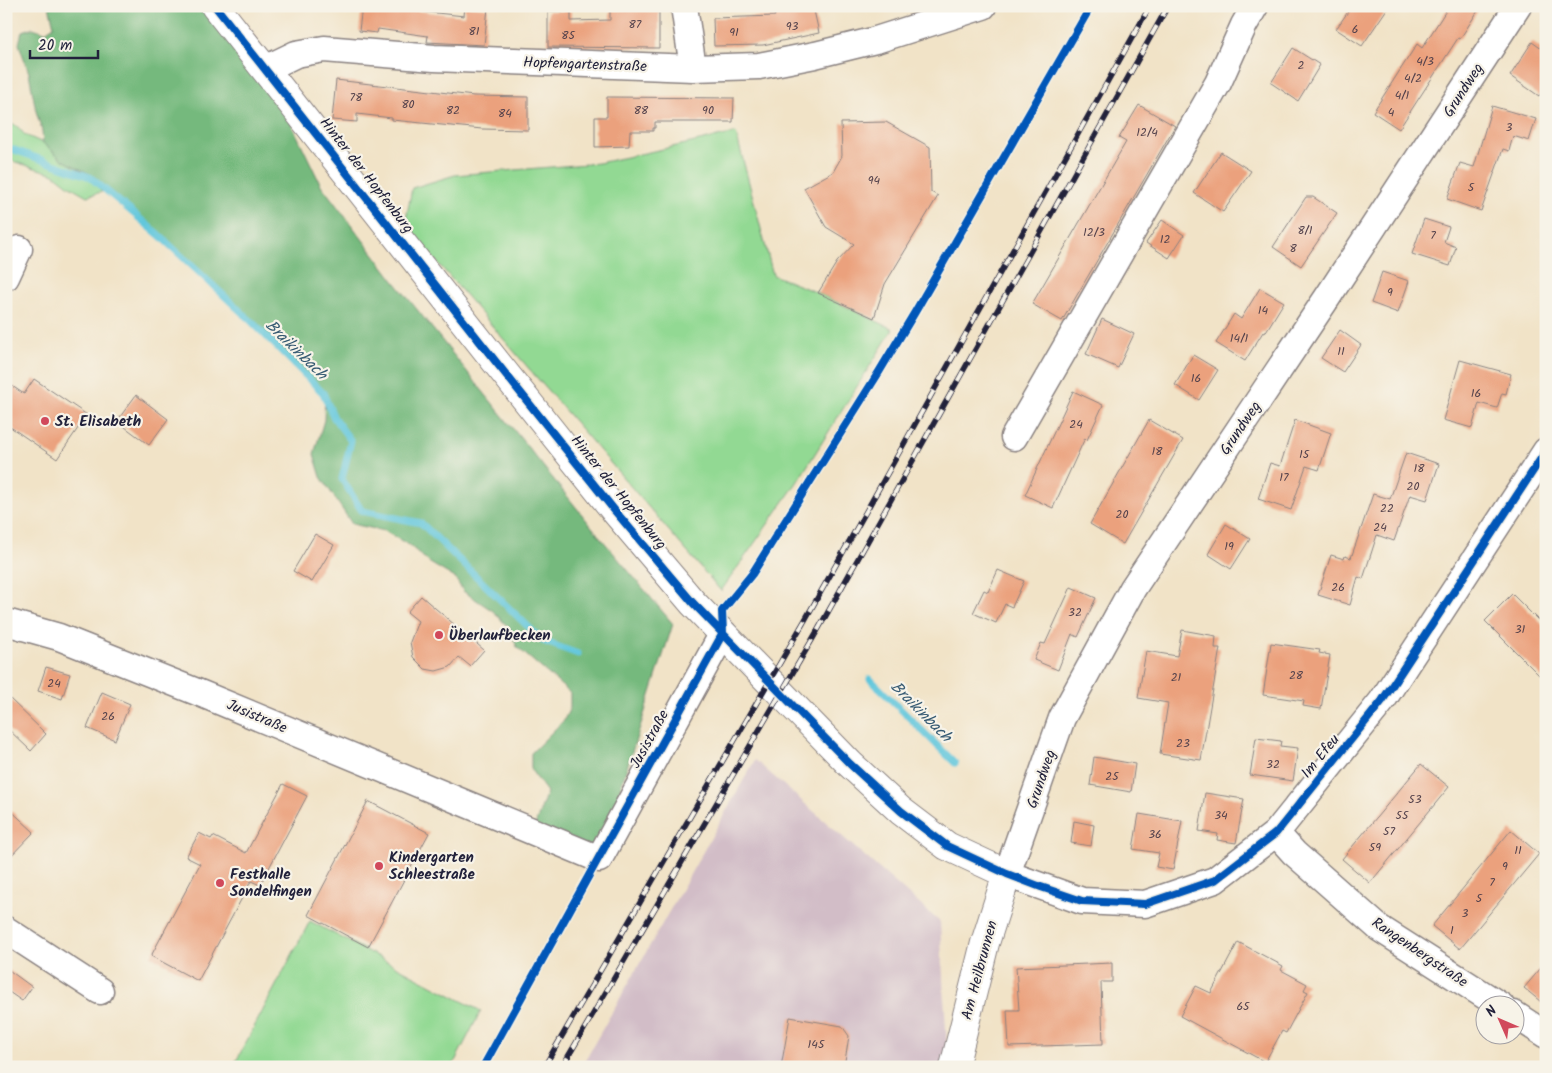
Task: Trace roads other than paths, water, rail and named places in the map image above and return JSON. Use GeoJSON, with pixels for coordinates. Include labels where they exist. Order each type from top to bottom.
{"type":"FeatureCollection","features":[{"type":"Feature","properties":{"kind":"street"},"geometry":{"type":"LineString","coordinates":[[215,6],[265,69]]}},
{"type":"Feature","properties":{"kind":"street"},"geometry":{"type":"LineString","coordinates":[[684,6],[693,68]]}},
{"type":"Feature","properties":{"kind":"street","name":"Hopfengartenstraße"},"geometry":{"type":"LineString","coordinates":[[265,69],[296,54],[324,49],[434,58],[693,68],[759,66],[876,40],[983,6]]}},
{"type":"Feature","properties":{"kind":"street"},"geometry":{"type":"LineString","coordinates":[[1014,437],[1218,84],[1244,25],[1255,6]]}},
{"type":"Feature","properties":{"kind":"street","name":"Grundweg"},"geometry":{"type":"LineString","coordinates":[[1007,874],[1062,718],[1133,588],[1327,298],[1518,6]]}},
{"type":"Feature","properties":{"kind":"street","name":"Hinter der Hopfenburg"},"geometry":{"type":"LineString","coordinates":[[265,69],[603,496],[694,602],[850,764],[901,811],[948,846],[1007,874]]}},
{"type":"Feature","properties":{"kind":"street"},"geometry":{"type":"LineString","coordinates":[[6,277],[19,249]]}},
{"type":"Feature","properties":{"kind":"street","name":"Im Efeu"},"geometry":{"type":"LineString","coordinates":[[1007,874],[1082,900],[1145,904],[1215,880],[1276,833],[1382,701],[1545,454]]}},
{"type":"Feature","properties":{"kind":"street","name":"Jusistraße"},"geometry":{"type":"LineString","coordinates":[[6,622],[60,637],[193,690],[599,859],[723,633]]}},
{"type":"Feature","properties":{"kind":"street","name":"Rangenbergstraße"},"geometry":{"type":"LineString","coordinates":[[1276,833],[1294,852],[1379,928],[1485,996]]}},
{"type":"Feature","properties":{"kind":"street","name":"Am Heilbrunnen"},"geometry":{"type":"LineString","coordinates":[[954,1067],[985,943],[1007,874]]}},
{"type":"Feature","properties":{"kind":"street"},"geometry":{"type":"LineString","coordinates":[[6,930],[100,991]]}},
{"type":"Feature","properties":{"kind":"street"},"geometry":{"type":"LineString","coordinates":[[1524,1021],[1546,1035]]}},
{"type":"Feature","properties":{"kind":"waterway","name":"Braikinbach"},"geometry":{"type":"LineString","coordinates":[[6,147],[90,177],[158,234],[250,320],[323,393],[334,418],[351,441],[342,479],[362,511],[421,523],[543,641],[578,654]]}},
{"type":"Feature","properties":{"kind":"waterway","name":"Braikinbach"},"geometry":{"type":"LineString","coordinates":[[870,679],[955,763]]}},
{"type":"Feature","properties":{"kind":"railway"},"geometry":{"type":"LineString","coordinates":[[544,1067],[805,620],[1150,6]]}},
{"type":"Feature","properties":{"kind":"railway"},"geometry":{"type":"LineString","coordinates":[[562,1067],[819,628],[1168,6]]}},
{"type":"Feature","properties":{"kind":"place","name":"St. Elisabeth"},"geometry":{"type":"Point","coordinates":[45,421]}},
{"type":"Feature","properties":{"kind":"place","name":"Überlaufbecken"},"geometry":{"type":"Point","coordinates":[439,635]}},
{"type":"Feature","properties":{"kind":"place","name":"Kindergarten Schleestraße"},"geometry":{"type":"Point","coordinates":[379,866]}},
{"type":"Feature","properties":{"kind":"place","name":"Festhalle Sondelfingen"},"geometry":{"type":"Point","coordinates":[220,883]}}]}
